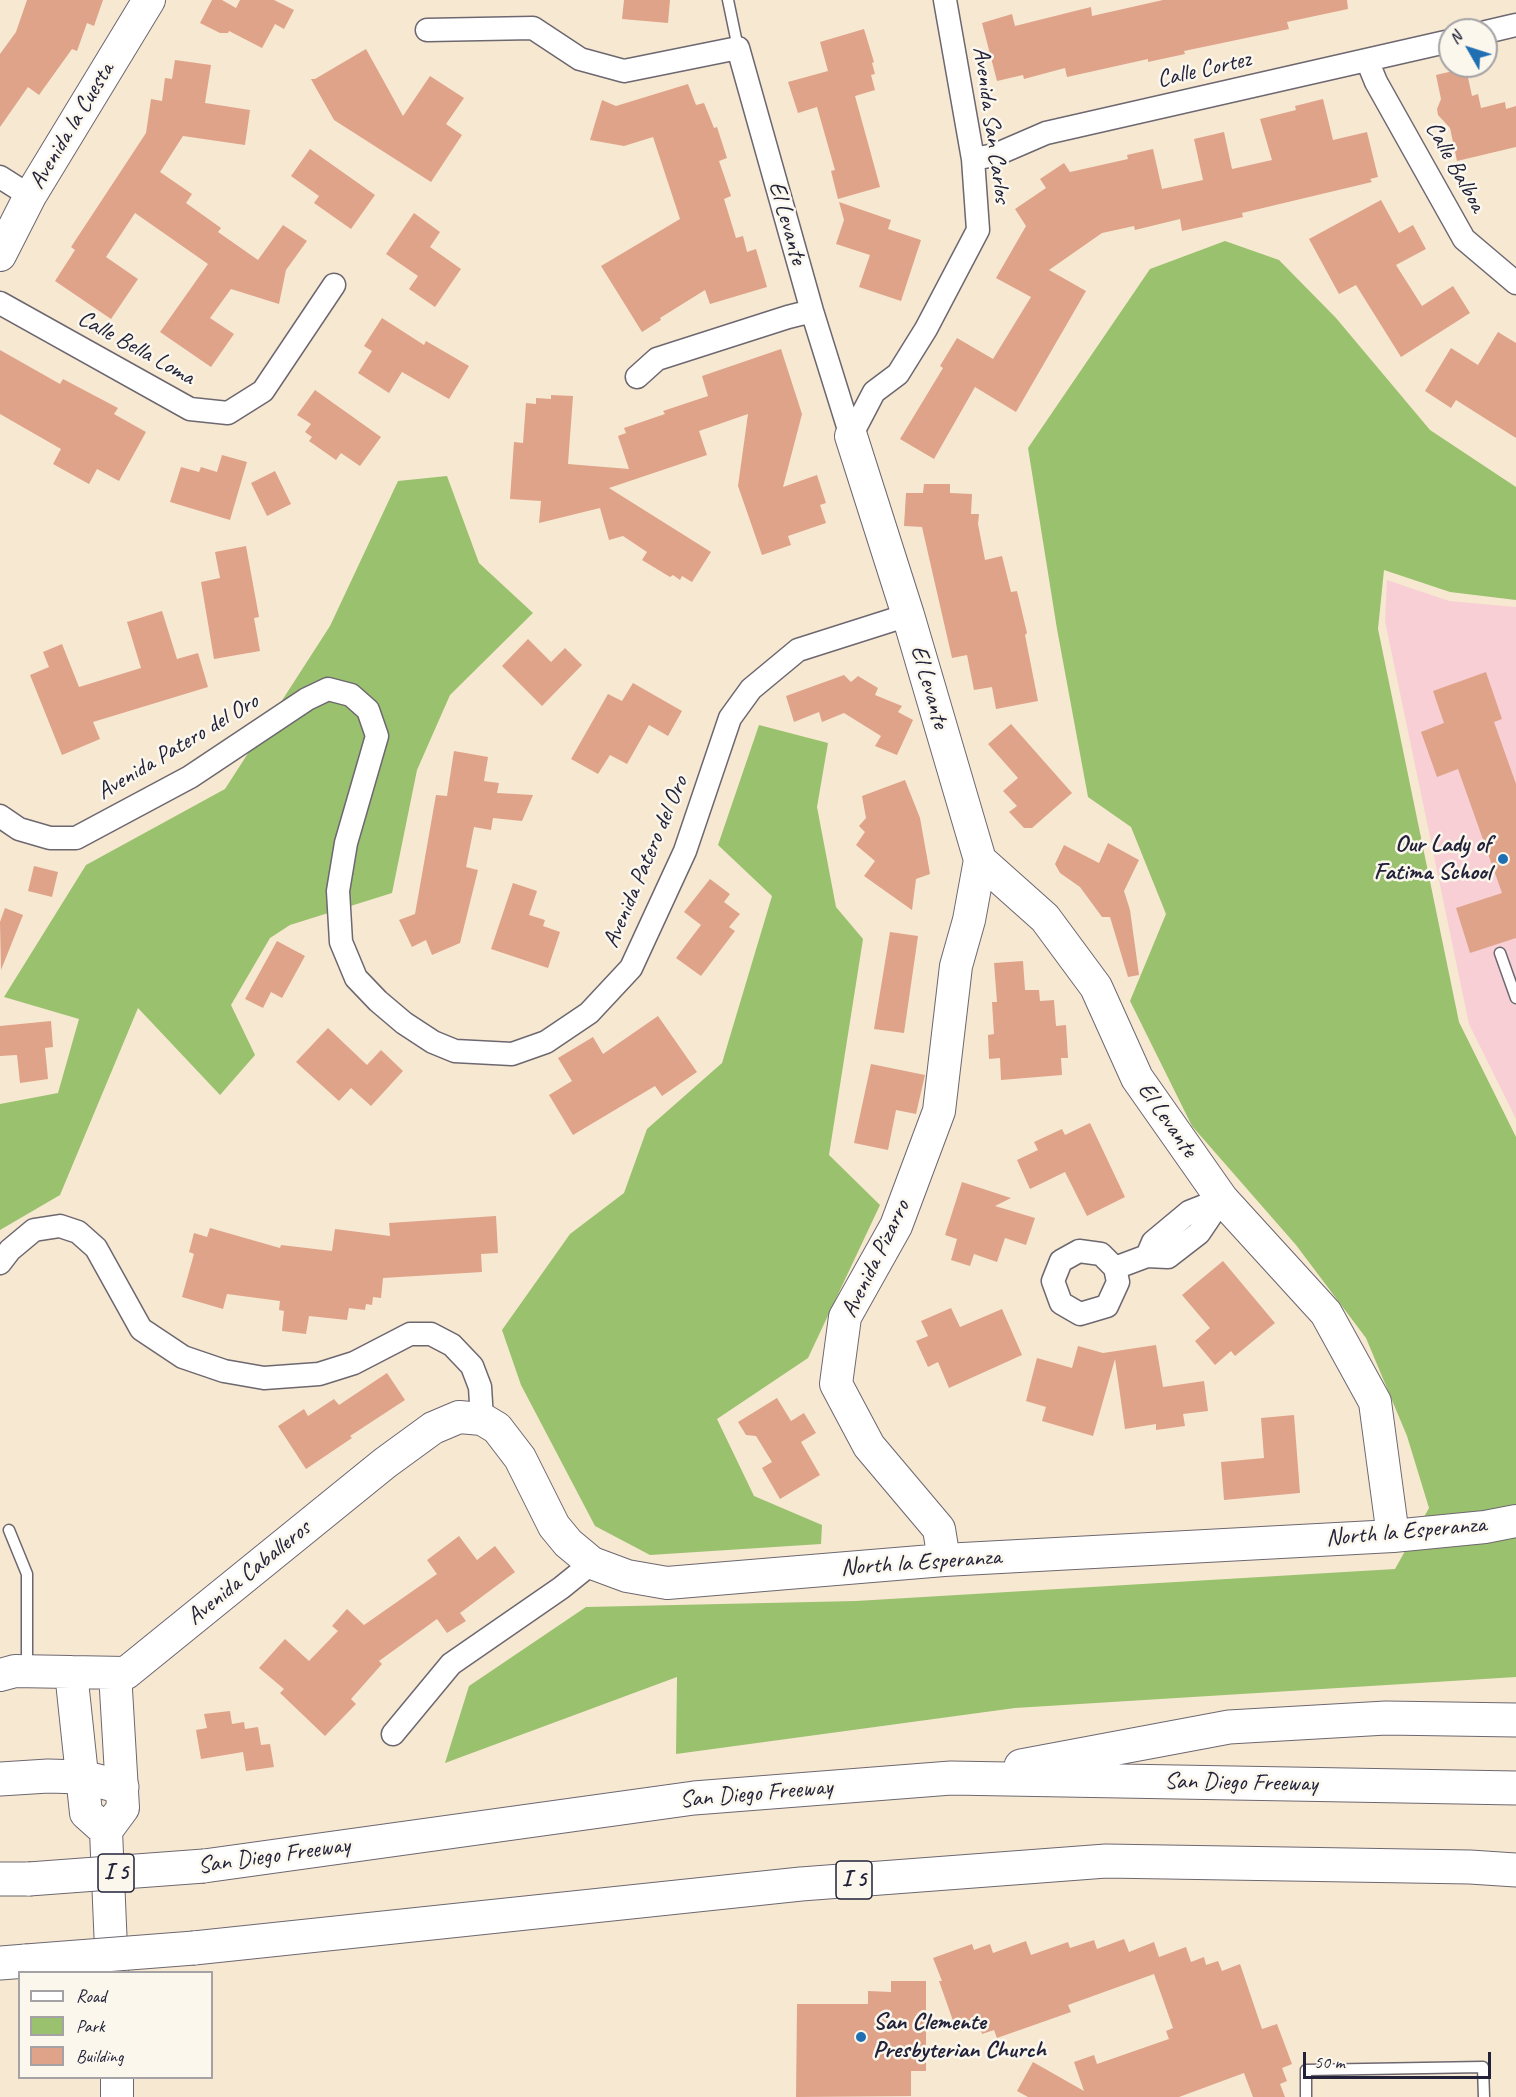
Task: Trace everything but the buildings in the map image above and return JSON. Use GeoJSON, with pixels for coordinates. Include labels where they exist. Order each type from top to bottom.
{"type":"FeatureCollection","features":[{"type":"Feature","properties":{"kind":"highway"},"geometry":{"type":"LineString","coordinates":[[951,1778],[1229,1727],[1386,1718],[1516,1720]]}},
{"type":"Feature","properties":{"kind":"highway"},"geometry":{"type":"LineString","coordinates":[[0,1779],[48,1776],[82,1777],[122,1787]]}},
{"type":"Feature","properties":{"kind":"highway","name":"San Diego Freeway"},"geometry":{"type":"LineString","coordinates":[[14,1879],[204,1866],[694,1798],[951,1778],[1516,1788]]}},
{"type":"Feature","properties":{"kind":"highway","name":"I 5"},"geometry":{"type":"LineString","coordinates":[[13,1962],[194,1948],[801,1884],[1106,1861],[1516,1870]]}},
{"type":"Feature","properties":{"kind":"street","name":"Avenida la Cuesta"},"geometry":{"type":"LineString","coordinates":[[0,255],[30,196],[149,0]]}},
{"type":"Feature","properties":{"kind":"street","name":"Avenida San Carlos"},"geometry":{"type":"LineString","coordinates":[[851,436],[874,392],[898,374],[926,329],[978,230],[973,159],[945,0]]}},
{"type":"Feature","properties":{"kind":"street"},"geometry":{"type":"LineString","coordinates":[[1498,29],[1516,25]]}},
{"type":"Feature","properties":{"kind":"street"},"geometry":{"type":"LineString","coordinates":[[427,30],[533,28],[580,58],[624,71],[738,48]]}},
{"type":"Feature","properties":{"kind":"street","name":"Calle Cortez"},"geometry":{"type":"LineString","coordinates":[[973,159],[995,155],[1046,133],[1438,44]]}},
{"type":"Feature","properties":{"kind":"street","name":"El Levante"},"geometry":{"type":"LineString","coordinates":[[738,48],[812,311],[908,615],[980,860],[1045,918],[1096,987],[1137,1078],[1222,1199],[1326,1313],[1375,1402],[1393,1536]]}},
{"type":"Feature","properties":{"kind":"street","name":"Calle Balboa"},"geometry":{"type":"LineString","coordinates":[[1367,60],[1376,82],[1464,239],[1516,283]]}},
{"type":"Feature","properties":{"kind":"street"},"geometry":{"type":"LineString","coordinates":[[0,177],[30,196]]}},
{"type":"Feature","properties":{"kind":"street","name":"Calle Bella Loma"},"geometry":{"type":"LineString","coordinates":[[0,303],[190,409],[228,414],[263,391],[334,285]]}},
{"type":"Feature","properties":{"kind":"street"},"geometry":{"type":"LineString","coordinates":[[637,377],[657,359],[812,311]]}},
{"type":"Feature","properties":{"kind":"street","name":"Avenida Patero del Oro"},"geometry":{"type":"LineString","coordinates":[[0,816],[19,829],[50,838],[76,838],[190,777],[307,699],[328,689],[351,695],[368,710],[377,736],[346,843],[338,891],[340,942],[356,978],[404,1023],[433,1042],[455,1051],[512,1054],[546,1042],[589,1013],[631,968],[685,851],[730,718],[751,689],[798,650],[908,615]]}},
{"type":"Feature","properties":{"kind":"street","name":"Avenida Pizarro"},"geometry":{"type":"LineString","coordinates":[[944,1560],[939,1529],[868,1446],[836,1384],[844,1317],[896,1226],[939,1111],[956,966],[969,920],[980,860]]}},
{"type":"Feature","properties":{"kind":"street"},"geometry":{"type":"LineString","coordinates":[[969,920],[1001,901],[1026,900]]}},
{"type":"Feature","properties":{"kind":"street"},"geometry":{"type":"LineString","coordinates":[[1114,1268],[1147,1256],[1168,1257],[1199,1233],[1222,1199]]}},
{"type":"Feature","properties":{"kind":"street"},"geometry":{"type":"LineString","coordinates":[[0,1263],[10,1250],[34,1230],[60,1226],[78,1232],[96,1248],[141,1329],[183,1357],[224,1371],[264,1378],[319,1374],[354,1363],[411,1334],[431,1334],[452,1345],[472,1366],[480,1387],[482,1419]]}},
{"type":"Feature","properties":{"kind":"street","name":"Avenida Caballeros"},"geometry":{"type":"LineString","coordinates":[[14,1673],[126,1673],[385,1463],[433,1428],[459,1417],[482,1419]]}},
{"type":"Feature","properties":{"kind":"street","name":"North la Esperanza"},"geometry":{"type":"LineString","coordinates":[[482,1419],[497,1428],[520,1458],[554,1526],[568,1543],[592,1563],[627,1576],[667,1583],[944,1560],[1393,1536],[1485,1527],[1516,1521]]}},
{"type":"Feature","properties":{"kind":"street"},"geometry":{"type":"LineString","coordinates":[[393,1734],[451,1664],[561,1588],[592,1563]]}},
{"type":"Feature","properties":{"kind":"street"},"geometry":{"type":"LineString","coordinates":[[71,1672],[86,1813],[106,1831]]}},
{"type":"Feature","properties":{"kind":"street"},"geometry":{"type":"LineString","coordinates":[[112,1971],[106,1831],[123,1808],[115,1673]]}},
{"type":"Feature","properties":{"kind":"street"},"geometry":{"type":"LineString","coordinates":[[117,2079],[117,2097]]}},
{"type":"Feature","properties":{"kind":"lane"},"geometry":{"type":"LineString","coordinates":[[728,0],[738,48]]}},
{"type":"Feature","properties":{"kind":"lane"},"geometry":{"type":"LineString","coordinates":[[1500,953],[1516,998]]}},
{"type":"Feature","properties":{"kind":"lane"},"geometry":{"type":"LineString","coordinates":[[9,1530],[27,1574],[14,1673]]}},
{"type":"Feature","properties":{"kind":"lane"},"geometry":{"type":"LineString","coordinates":[[1306,2097],[1306,2070],[1483,2067],[1484,2097]]}},
{"type":"Feature","properties":{"kind":"shaded area"},"geometry":{"type":"Polygon","coordinates":[[[1387,580],[1449,601],[1516,607],[1516,1119],[1469,1024],[1385,621],[1387,580]]]}},
{"type":"Feature","properties":{"kind":"green space"},"geometry":{"type":"Polygon","coordinates":[[[1225,241],[1279,260],[1336,318],[1430,430],[1516,487],[1516,600],[1450,592],[1384,570],[1378,629],[1459,1022],[1516,1137],[1516,1677],[1015,1708],[676,1754],[677,1677],[445,1763],[469,1686],[586,1607],[856,1601],[1395,1569],[1429,1508],[1407,1436],[1366,1338],[1296,1245],[1192,1126],[1130,1001],[1166,914],[1131,827],[1088,797],[1057,629],[1028,448],[1150,269],[1225,241]]]}},
{"type":"Feature","properties":{"kind":"green space"},"geometry":{"type":"Polygon","coordinates":[[[447,476],[479,563],[533,613],[450,695],[417,770],[392,893],[290,925],[270,938],[231,1005],[255,1055],[220,1095],[138,1008],[60,1195],[0,1230],[0,1104],[58,1093],[79,1019],[4,997],[86,865],[225,789],[330,626],[398,481],[447,476]]]}},
{"type":"Feature","properties":{"kind":"green space"},"geometry":{"type":"Polygon","coordinates":[[[759,725],[828,743],[817,807],[836,907],[863,939],[829,1155],[880,1205],[808,1358],[717,1419],[754,1496],[822,1525],[821,1544],[650,1555],[595,1526],[521,1385],[502,1330],[570,1234],[624,1193],[647,1129],[722,1063],[772,896],[718,845],[759,725]]]}},
{"type":"Feature","properties":{"kind":"place","name":"Our Lady of Fatima School"},"geometry":{"type":"Point","coordinates":[1503,859]}},
{"type":"Feature","properties":{"kind":"place","name":"San Clemente Presbyterian Church"},"geometry":{"type":"Point","coordinates":[861,2037]}}]}
